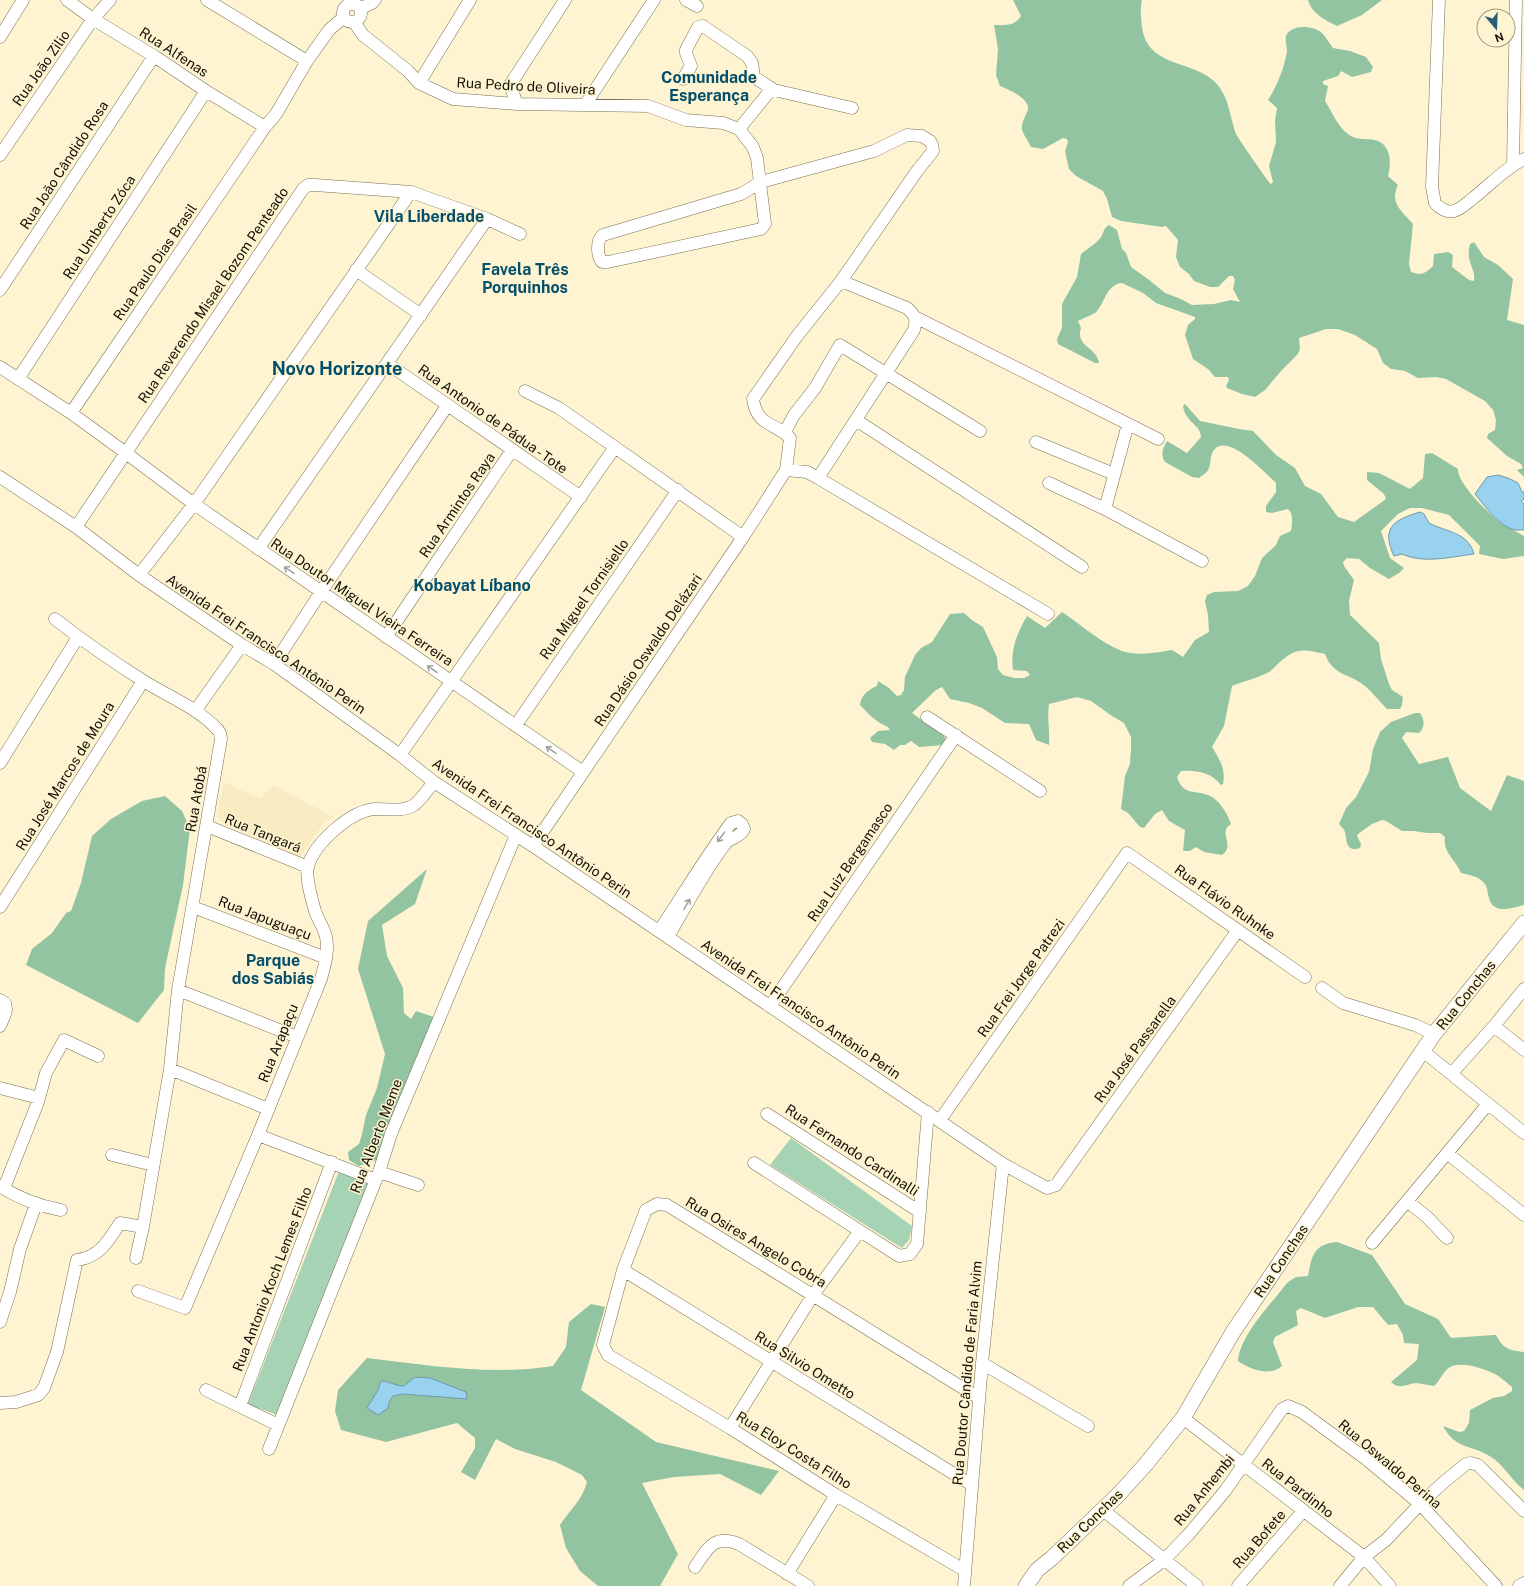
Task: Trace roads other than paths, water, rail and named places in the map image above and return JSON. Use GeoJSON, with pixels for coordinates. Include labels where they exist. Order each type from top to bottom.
{"type":"FeatureCollection","features":[{"type":"Feature","properties":{"kind":"main road","name":"Rua Conchas"},"geometry":{"type":"LineString","coordinates":[[1026,1586],[1037,1570],[1052,1558],[1103,1510],[1146,1464],[1183,1418],[1233,1332],[1434,1034],[1524,923]]}},
{"type":"Feature","properties":{"kind":"street"},"geometry":{"type":"LineString","coordinates":[[0,37],[23,0]]}},
{"type":"Feature","properties":{"kind":"street","name":"Rua Alfenas"},"geometry":{"type":"LineString","coordinates":[[67,0],[93,19],[265,127]]}},
{"type":"Feature","properties":{"kind":"street","name":"Rua João Zilio"},"geometry":{"type":"LineString","coordinates":[[0,154],[93,19],[110,0]]}},
{"type":"Feature","properties":{"kind":"street"},"geometry":{"type":"LineString","coordinates":[[207,0],[307,62]]}},
{"type":"Feature","properties":{"kind":"street"},"geometry":{"type":"LineString","coordinates":[[346,11],[352,4],[360,9],[372,3],[374,0]]}},
{"type":"Feature","properties":{"kind":"street"},"geometry":{"type":"LineString","coordinates":[[418,83],[470,0]]}},
{"type":"Feature","properties":{"kind":"street"},"geometry":{"type":"LineString","coordinates":[[517,104],[510,85],[565,0]]}},
{"type":"Feature","properties":{"kind":"street"},"geometry":{"type":"LineString","coordinates":[[585,105],[654,0]]}},
{"type":"Feature","properties":{"kind":"street"},"geometry":{"type":"LineString","coordinates":[[686,0],[696,6]]}},
{"type":"Feature","properties":{"kind":"street"},"geometry":{"type":"LineString","coordinates":[[1439,0],[1432,188],[1435,203],[1444,210],[1453,212],[1461,208],[1513,165],[1524,159]]}},
{"type":"Feature","properties":{"kind":"street"},"geometry":{"type":"LineString","coordinates":[[1513,165],[1516,0]]}},
{"type":"Feature","properties":{"kind":"street","name":"Rua Paulo Dias Brasil"},"geometry":{"type":"LineString","coordinates":[[71,413],[265,127],[276,114],[307,62],[329,30],[346,11]]}},
{"type":"Feature","properties":{"kind":"street","name":"Rua Pedro de Oliveira"},"geometry":{"type":"LineString","coordinates":[[346,11],[363,35],[408,72],[418,83],[453,99],[517,104],[648,106],[686,120],[722,123],[739,129]]}},
{"type":"Feature","properties":{"kind":"street"},"geometry":{"type":"LineString","coordinates":[[683,79],[691,66],[686,50],[698,27],[703,26],[747,56],[752,63],[754,77],[774,90],[852,108]]}},
{"type":"Feature","properties":{"kind":"street","name":"Rua João Cândido Rosa"},"geometry":{"type":"LineString","coordinates":[[0,290],[154,56]]}},
{"type":"Feature","properties":{"kind":"street"},"geometry":{"type":"LineString","coordinates":[[774,90],[769,92],[739,129],[753,147],[757,158],[761,182],[765,224],[761,229],[608,262],[600,260],[599,239],[603,235],[741,194],[761,182],[874,150],[907,134],[922,136],[930,141],[933,151],[917,171],[841,281],[757,392],[753,399],[754,410],[766,423],[785,432],[790,438],[786,470],[807,472],[818,478],[1048,614]]}},
{"type":"Feature","properties":{"kind":"street","name":"Rua Umberto Zóca"},"geometry":{"type":"LineString","coordinates":[[18,379],[206,91]]}},
{"type":"Feature","properties":{"kind":"street","name":"Rua Reverendo Misael Bozom Penteado"},"geometry":{"type":"LineString","coordinates":[[76,527],[302,189],[315,185],[411,192],[487,219],[520,234]]}},
{"type":"Feature","properties":{"kind":"street"},"geometry":{"type":"LineString","coordinates":[[139,575],[194,504],[411,192]]}},
{"type":"Feature","properties":{"kind":"street"},"geometry":{"type":"LineString","coordinates":[[258,549],[388,364],[487,219]]}},
{"type":"Feature","properties":{"kind":"street"},"geometry":{"type":"LineString","coordinates":[[356,270],[422,315]]}},
{"type":"Feature","properties":{"kind":"street"},"geometry":{"type":"LineString","coordinates":[[841,281],[907,308],[915,316],[1158,439]]}},
{"type":"Feature","properties":{"kind":"street"},"geometry":{"type":"LineString","coordinates":[[818,478],[914,330],[916,322],[915,316]]}},
{"type":"Feature","properties":{"kind":"street"},"geometry":{"type":"LineString","coordinates":[[785,432],[794,415],[815,388],[840,345],[980,431]]}},
{"type":"Feature","properties":{"kind":"street","name":"Rua Antonio de Pádua - Tote"},"geometry":{"type":"LineString","coordinates":[[388,364],[581,497]]}},
{"type":"Feature","properties":{"kind":"street","name":"Rua Doutor Miguel Vieira Ferreira"},"geometry":{"type":"LineString","coordinates":[[0,367],[71,413],[194,504],[258,549],[583,772]]}},
{"type":"Feature","properties":{"kind":"street"},"geometry":{"type":"LineString","coordinates":[[525,391],[559,408],[743,537]]}},
{"type":"Feature","properties":{"kind":"street"},"geometry":{"type":"LineString","coordinates":[[274,664],[447,406]]}},
{"type":"Feature","properties":{"kind":"street"},"geometry":{"type":"LineString","coordinates":[[856,420],[1082,567]]}},
{"type":"Feature","properties":{"kind":"street"},"geometry":{"type":"LineString","coordinates":[[1104,509],[1128,424]]}},
{"type":"Feature","properties":{"kind":"street"},"geometry":{"type":"LineString","coordinates":[[1036,442],[1114,474]]}},
{"type":"Feature","properties":{"kind":"street"},"geometry":{"type":"LineString","coordinates":[[400,755],[615,447]]}},
{"type":"Feature","properties":{"kind":"street","name":"Rua Armintos Raya"},"geometry":{"type":"LineString","coordinates":[[386,637],[512,450]]}},
{"type":"Feature","properties":{"kind":"street","name":"Rua Dásio Oswaldo Delázari"},"geometry":{"type":"LineString","coordinates":[[533,846],[743,537],[786,470]]}},
{"type":"Feature","properties":{"kind":"street","name":"Avenida Frei Francisco Antônio Perin"},"geometry":{"type":"LineString","coordinates":[[0,477],[76,527],[139,575],[242,645],[274,664],[400,755],[434,782],[533,846],[1003,1164],[1047,1188],[1056,1185]]}},
{"type":"Feature","properties":{"kind":"street"},"geometry":{"type":"LineString","coordinates":[[1050,483],[1104,509],[1202,561]]}},
{"type":"Feature","properties":{"kind":"street","name":"Rua Miguel Tornisiello"},"geometry":{"type":"LineString","coordinates":[[516,725],[678,490]]}},
{"type":"Feature","properties":{"kind":"street","name":"Rua Atobá"},"geometry":{"type":"LineString","coordinates":[[55,619],[78,637],[143,681],[195,711],[217,728],[221,739],[178,990],[170,1069],[143,1227],[136,1258]]}},
{"type":"Feature","properties":{"kind":"street"},"geometry":{"type":"LineString","coordinates":[[0,763],[78,637]]}},
{"type":"Feature","properties":{"kind":"street"},"geometry":{"type":"LineString","coordinates":[[195,711],[242,645]]}},
{"type":"Feature","properties":{"kind":"street","name":"Rua José Marcos de Moura"},"geometry":{"type":"LineString","coordinates":[[2,901],[143,681]]}},
{"type":"Feature","properties":{"kind":"street"},"geometry":{"type":"LineString","coordinates":[[927,717],[1040,791]]}},
{"type":"Feature","properties":{"kind":"street","name":"Rua Luiz Bergamasco"},"geometry":{"type":"LineString","coordinates":[[770,1006],[956,735]]}},
{"type":"Feature","properties":{"kind":"street"},"geometry":{"type":"LineString","coordinates":[[308,867],[315,853],[331,832],[347,821],[362,813],[374,809],[407,808],[414,805],[434,782]]}},
{"type":"Feature","properties":{"kind":"street"},"geometry":{"type":"LineString","coordinates":[[738,821],[742,824],[744,829],[742,833],[724,844],[664,934],[710,852],[731,823],[738,821]]}},
{"type":"Feature","properties":{"kind":"street","name":"Rua Tangará"},"geometry":{"type":"LineString","coordinates":[[207,826],[308,867]]}},
{"type":"Feature","properties":{"kind":"street","name":"Rua Alberto Meme"},"geometry":{"type":"LineString","coordinates":[[269,1449],[378,1176],[391,1134],[516,836]]}},
{"type":"Feature","properties":{"kind":"street","name":"Rua Flávio Ruhnke"},"geometry":{"type":"LineString","coordinates":[[1127,853],[1305,977]]}},
{"type":"Feature","properties":{"kind":"street","name":"Rua Frei Jorge Patrezi"},"geometry":{"type":"LineString","coordinates":[[940,1120],[1127,853]]}},
{"type":"Feature","properties":{"kind":"street","name":"Rua Arapaçu"},"geometry":{"type":"LineString","coordinates":[[138,1291],[184,1308],[258,1135],[321,979],[326,958],[326,935],[313,904],[309,884],[308,867]]}},
{"type":"Feature","properties":{"kind":"street","name":"Rua Japuguaçu"},"geometry":{"type":"LineString","coordinates":[[193,907],[326,958]]}},
{"type":"Feature","properties":{"kind":"street","name":"Rua José Passarella"},"geometry":{"type":"LineString","coordinates":[[1056,1185],[1238,930]]}},
{"type":"Feature","properties":{"kind":"street"},"geometry":{"type":"LineString","coordinates":[[1322,988],[1343,1003],[1415,1025],[1434,1034]]}},
{"type":"Feature","properties":{"kind":"street"},"geometry":{"type":"LineString","coordinates":[[1452,1073],[1494,1026],[1524,989]]}},
{"type":"Feature","properties":{"kind":"street"},"geometry":{"type":"LineString","coordinates":[[178,990],[297,1037]]}},
{"type":"Feature","properties":{"kind":"street"},"geometry":{"type":"LineString","coordinates":[[0,1000],[5,1003],[6,1009],[0,1026]]}},
{"type":"Feature","properties":{"kind":"street"},"geometry":{"type":"LineString","coordinates":[[1494,1026],[1524,1050]]}},
{"type":"Feature","properties":{"kind":"street"},"geometry":{"type":"LineString","coordinates":[[61,1210],[36,1204],[2,1187],[39,1098],[46,1073],[64,1040],[98,1056]]}},
{"type":"Feature","properties":{"kind":"street"},"geometry":{"type":"LineString","coordinates":[[1423,1051],[1524,1133]]}},
{"type":"Feature","properties":{"kind":"street"},"geometry":{"type":"LineString","coordinates":[[170,1069],[268,1108]]}},
{"type":"Feature","properties":{"kind":"street"},"geometry":{"type":"LineString","coordinates":[[0,1088],[39,1098]]}},
{"type":"Feature","properties":{"kind":"street"},"geometry":{"type":"LineString","coordinates":[[1372,1243],[1488,1104]]}},
{"type":"Feature","properties":{"kind":"street"},"geometry":{"type":"LineString","coordinates":[[754,1163],[899,1256],[910,1254],[917,1244],[928,1112]]}},
{"type":"Feature","properties":{"kind":"street","name":"Rua Fernando Cardinalli"},"geometry":{"type":"LineString","coordinates":[[767,1114],[920,1212]]}},
{"type":"Feature","properties":{"kind":"street"},"geometry":{"type":"LineString","coordinates":[[258,1135],[332,1162],[378,1176],[418,1185]]}},
{"type":"Feature","properties":{"kind":"street"},"geometry":{"type":"LineString","coordinates":[[1447,1153],[1524,1215]]}},
{"type":"Feature","properties":{"kind":"street"},"geometry":{"type":"LineString","coordinates":[[112,1155],[153,1165]]}},
{"type":"Feature","properties":{"kind":"street","name":"Rua Antonio Koch Lemes Filho"},"geometry":{"type":"LineString","coordinates":[[240,1406],[332,1162]]}},
{"type":"Feature","properties":{"kind":"street","name":"Rua Doutor Cândido de Faria Alvim"},"geometry":{"type":"LineString","coordinates":[[964,1586],[964,1570],[982,1363],[1003,1164]]}},
{"type":"Feature","properties":{"kind":"street"},"geometry":{"type":"LineString","coordinates":[[1407,1201],[1428,1217],[1447,1238]]}},
{"type":"Feature","properties":{"kind":"street"},"geometry":{"type":"LineString","coordinates":[[0,1322],[10,1292],[20,1249],[36,1204]]}},
{"type":"Feature","properties":{"kind":"street","name":"Rua Osires Angelo Cobra"},"geometry":{"type":"LineString","coordinates":[[608,1355],[603,1345],[623,1270],[646,1210],[656,1204],[667,1205],[979,1398]]}},
{"type":"Feature","properties":{"kind":"street"},"geometry":{"type":"LineString","coordinates":[[0,1403],[16,1402],[38,1395],[44,1388],[57,1352],[77,1260],[88,1258],[106,1245],[120,1223],[143,1227]]}},
{"type":"Feature","properties":{"kind":"street"},"geometry":{"type":"LineString","coordinates":[[730,1428],[813,1295],[860,1231]]}},
{"type":"Feature","properties":{"kind":"street","name":"Rua Silvio Ometto"},"geometry":{"type":"LineString","coordinates":[[623,1270],[972,1485]]}},
{"type":"Feature","properties":{"kind":"street","name":"Rua Eloy Costa Filho"},"geometry":{"type":"LineString","coordinates":[[608,1355],[730,1428],[836,1495],[964,1570]]}},
{"type":"Feature","properties":{"kind":"street"},"geometry":{"type":"LineString","coordinates":[[982,1363],[1088,1426]]}},
{"type":"Feature","properties":{"kind":"street"},"geometry":{"type":"LineString","coordinates":[[206,1390],[278,1425]]}},
{"type":"Feature","properties":{"kind":"street","name":"Rua Anhembi"},"geometry":{"type":"LineString","coordinates":[[1129,1586],[1164,1560],[1206,1513],[1244,1465],[1282,1409],[1284,1407],[1292,1407]]}},
{"type":"Feature","properties":{"kind":"street","name":"Rua Oswaldo Perina"},"geometry":{"type":"LineString","coordinates":[[1292,1407],[1315,1421],[1366,1459],[1420,1504],[1496,1586]]}},
{"type":"Feature","properties":{"kind":"street","name":"Rua Pardinho"},"geometry":{"type":"LineString","coordinates":[[1183,1418],[1364,1557],[1390,1586]]}},
{"type":"Feature","properties":{"kind":"street"},"geometry":{"type":"LineString","coordinates":[[1340,1586],[1364,1557],[1386,1540],[1420,1504],[1463,1466],[1471,1464],[1478,1465],[1524,1511]]}},
{"type":"Feature","properties":{"kind":"street"},"geometry":{"type":"LineString","coordinates":[[786,1574],[836,1495]]}},
{"type":"Feature","properties":{"kind":"street"},"geometry":{"type":"LineString","coordinates":[[1103,1510],[1197,1586]]}},
{"type":"Feature","properties":{"kind":"street","name":"Rua Bofete"},"geometry":{"type":"LineString","coordinates":[[1238,1586],[1303,1511]]}},
{"type":"Feature","properties":{"kind":"street"},"geometry":{"type":"LineString","coordinates":[[695,1567],[708,1548],[715,1542],[723,1540],[730,1541],[739,1544],[808,1586]]}},
{"type":"Feature","properties":{"kind":"street"},"geometry":{"type":"LineString","coordinates":[[1519,1586],[1524,1583]]}},
{"type":"Feature","properties":{"kind":"water"},"geometry":{"type":"Polygon","coordinates":[[[1498,475],[1518,483],[1522,492],[1524,492],[1524,499],[1521,501],[1524,504],[1524,530],[1515,530],[1503,524],[1492,515],[1475,494],[1487,477],[1498,475]]]}},
{"type":"Feature","properties":{"kind":"water"},"geometry":{"type":"Polygon","coordinates":[[[1420,512],[1424,514],[1429,523],[1462,537],[1467,541],[1474,554],[1437,559],[1419,559],[1402,554],[1394,556],[1389,538],[1389,532],[1392,526],[1403,518],[1420,512]]]}},
{"type":"Feature","properties":{"kind":"water"},"geometry":{"type":"Polygon","coordinates":[[[415,1377],[430,1378],[466,1392],[467,1399],[402,1394],[393,1396],[389,1402],[388,1408],[378,1415],[367,1408],[378,1390],[381,1381],[404,1386],[415,1377]]]}},
{"type":"Feature","properties":{"kind":"district","name":"Comunidade Esperança"},"geometry":{"type":"Point","coordinates":[709,86]}},
{"type":"Feature","properties":{"kind":"district","name":"Vila Liberdade"},"geometry":{"type":"Point","coordinates":[429,216]}},
{"type":"Feature","properties":{"kind":"district","name":"Favela Três Porquinhos"},"geometry":{"type":"Point","coordinates":[525,278]}},
{"type":"Feature","properties":{"kind":"district","name":"Novo Horizonte"},"geometry":{"type":"Point","coordinates":[337,369]}},
{"type":"Feature","properties":{"kind":"district","name":"Kobayat Líbano"},"geometry":{"type":"Point","coordinates":[472,585]}},
{"type":"Feature","properties":{"kind":"district","name":"Parque dos Sabiás"},"geometry":{"type":"Point","coordinates":[273,969]}}]}
